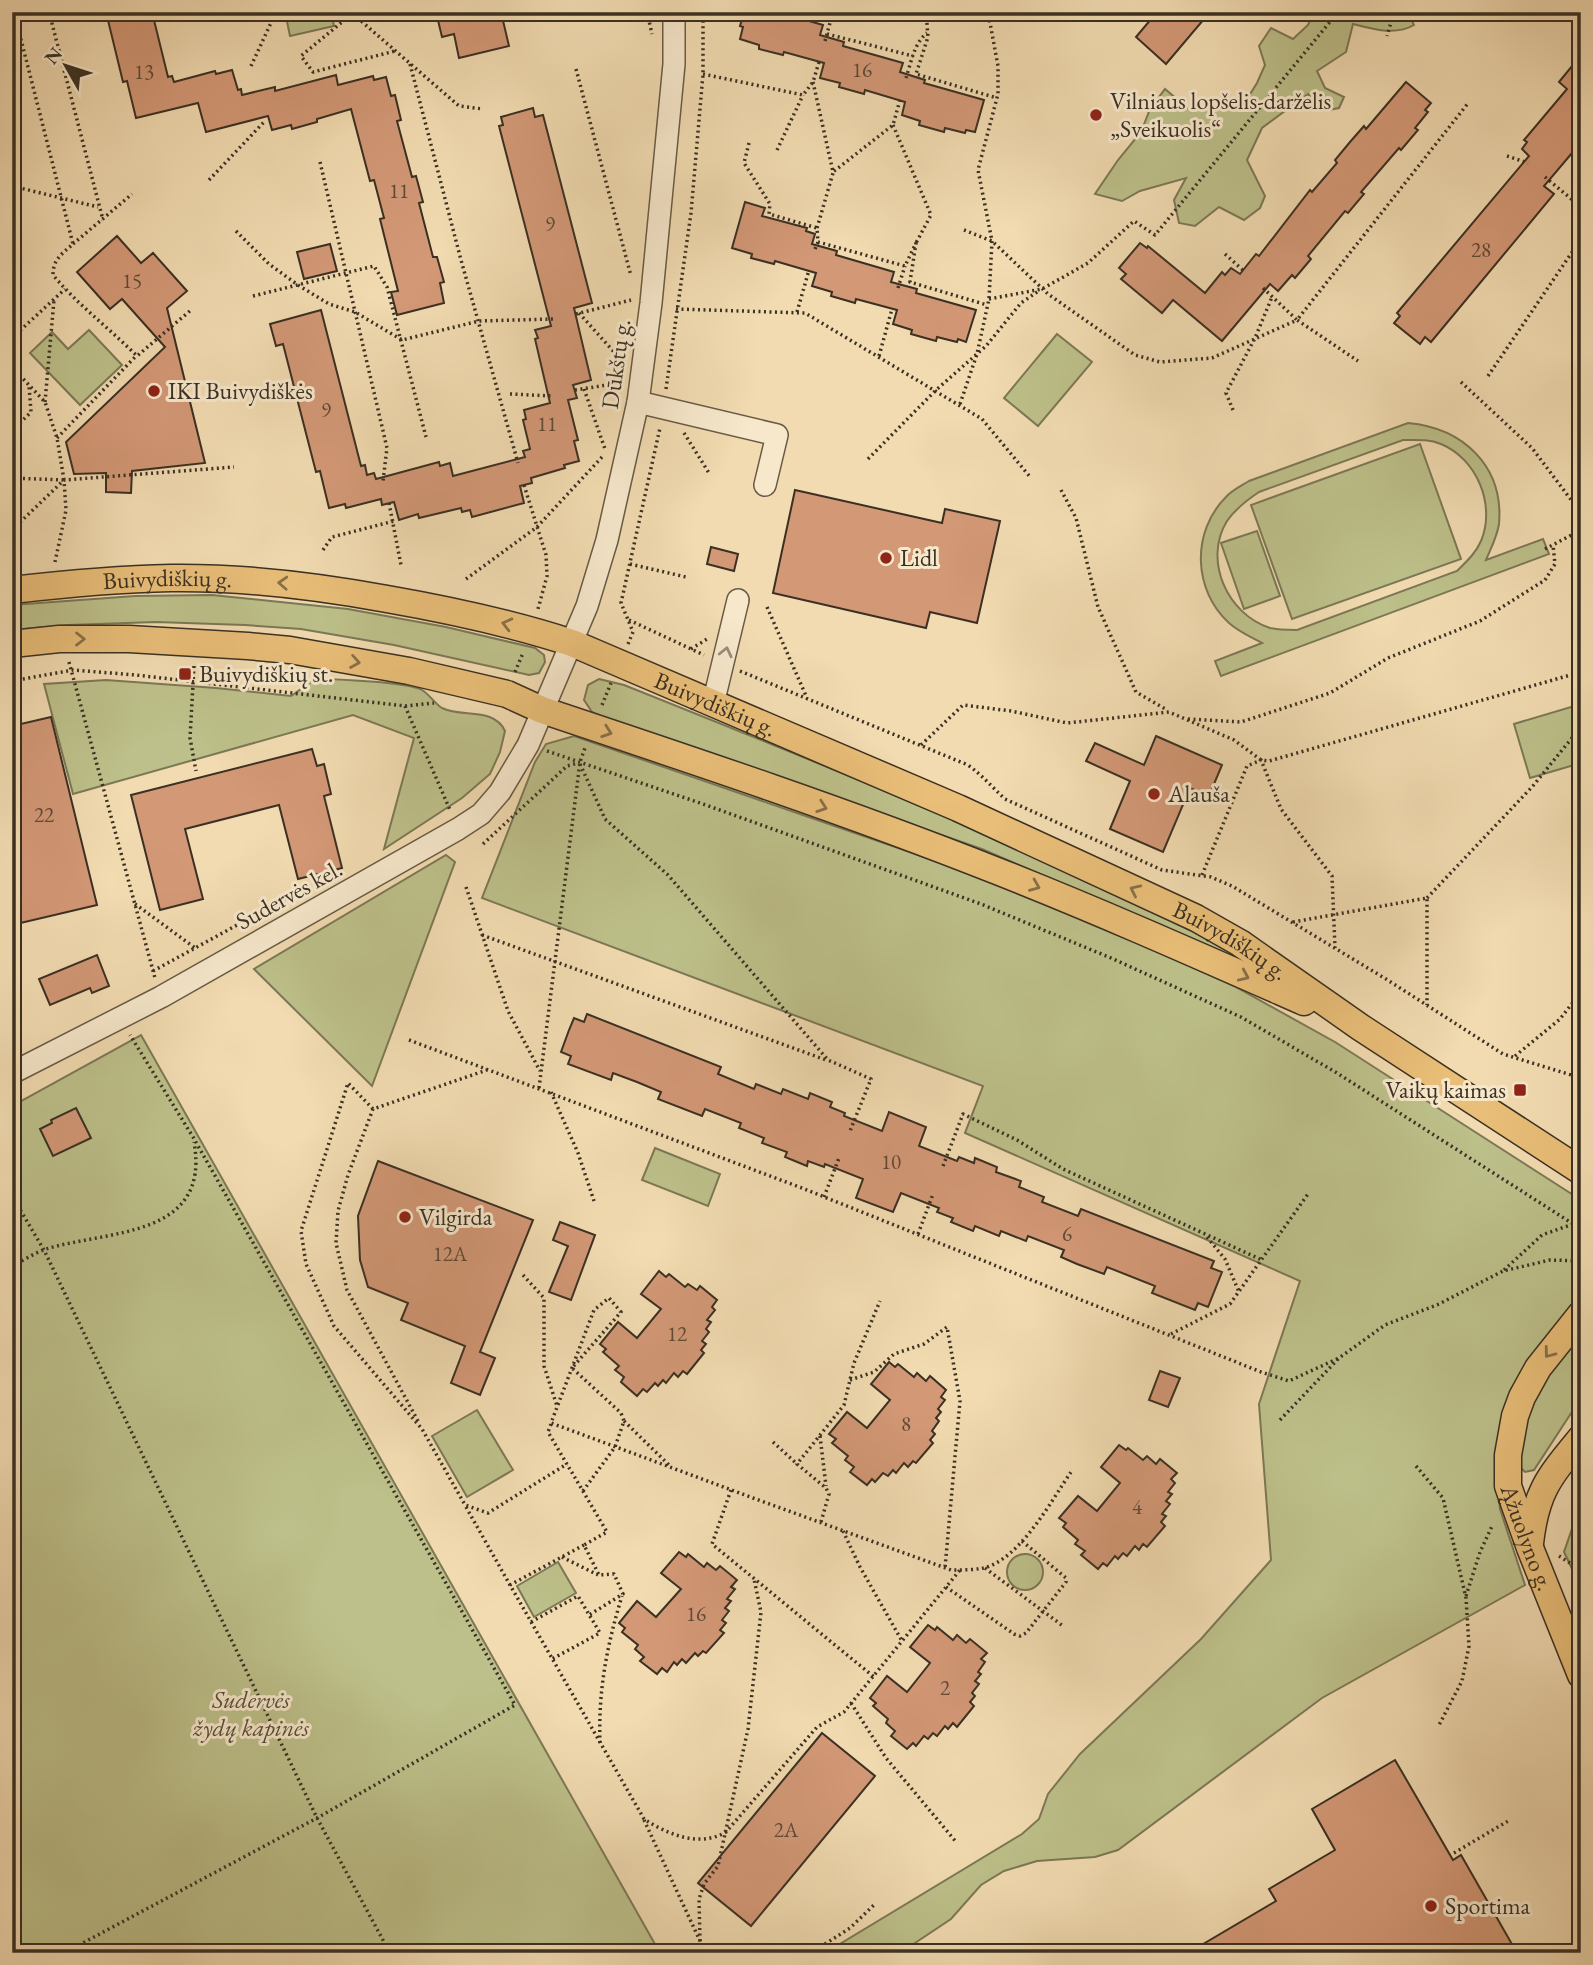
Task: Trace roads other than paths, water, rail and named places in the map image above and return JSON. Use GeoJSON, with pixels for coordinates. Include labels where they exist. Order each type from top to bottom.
{"type":"FeatureCollection","features":[{"type":"Feature","properties":{"kind":"main road","name":"Buivydiškių g."},"geometry":{"type":"LineString","coordinates":[[12,590],[172,578],[305,584],[451,610],[572,643],[958,808],[1196,918],[1240,943],[1360,1027],[1581,1171]]}},
{"type":"Feature","properties":{"kind":"main road","name":"Buivydiškių g."},"geometry":{"type":"LineString","coordinates":[[12,644],[59,639],[130,639],[290,650],[409,671],[507,694],[542,710],[994,869],[1137,928],[1360,1027]]}},
{"type":"Feature","properties":{"kind":"main road","name":"Ąžuolyno g."},"geometry":{"type":"LineString","coordinates":[[1581,1314],[1538,1368],[1522,1397],[1515,1416],[1508,1455],[1508,1486],[1542,1550],[1581,1675]]}},
{"type":"Feature","properties":{"kind":"main road"},"geometry":{"type":"LineString","coordinates":[[1542,1550],[1537,1503],[1545,1485],[1581,1438]]}},
{"type":"Feature","properties":{"kind":"street","name":"Dūkštų g."},"geometry":{"type":"LineString","coordinates":[[542,710],[587,606],[607,540],[638,402],[658,238],[674,64],[674,12]]}},
{"type":"Feature","properties":{"kind":"street"},"geometry":{"type":"LineString","coordinates":[[638,402],[777,435],[765,485]]}},
{"type":"Feature","properties":{"kind":"street"},"geometry":{"type":"LineString","coordinates":[[713,704],[738,600]]}},
{"type":"Feature","properties":{"kind":"street","name":"Sudervės kel."},"geometry":{"type":"LineString","coordinates":[[12,1073],[160,997],[481,814],[500,792],[528,745],[542,710]]}},
{"type":"Feature","properties":{"kind":"place","name":"Vilniaus lopšelis-darželis „Sveikuolis“"},"geometry":{"type":"Point","coordinates":[1096,115]}},
{"type":"Feature","properties":{"kind":"place","name":"IKI Buivydiškės"},"geometry":{"type":"Point","coordinates":[154,391]}},
{"type":"Feature","properties":{"kind":"place","name":"Lidl"},"geometry":{"type":"Point","coordinates":[886,558]}},
{"type":"Feature","properties":{"kind":"place","name":"Buivydiškių st."},"geometry":{"type":"Point","coordinates":[185,674]}},
{"type":"Feature","properties":{"kind":"place","name":"Alauša"},"geometry":{"type":"Point","coordinates":[1154,794]}},
{"type":"Feature","properties":{"kind":"place","name":"Vaikų kaimas"},"geometry":{"type":"Point","coordinates":[1520,1090]}},
{"type":"Feature","properties":{"kind":"place","name":"Vilgirda"},"geometry":{"type":"Point","coordinates":[405,1217]}},
{"type":"Feature","properties":{"kind":"place","name":"Sportima"},"geometry":{"type":"Point","coordinates":[1431,1906]}},
{"type":"Feature","properties":{"kind":"park label","name":"Sudervės žydų kapinės"},"geometry":{"type":"Point","coordinates":[251,1714]}}]}
